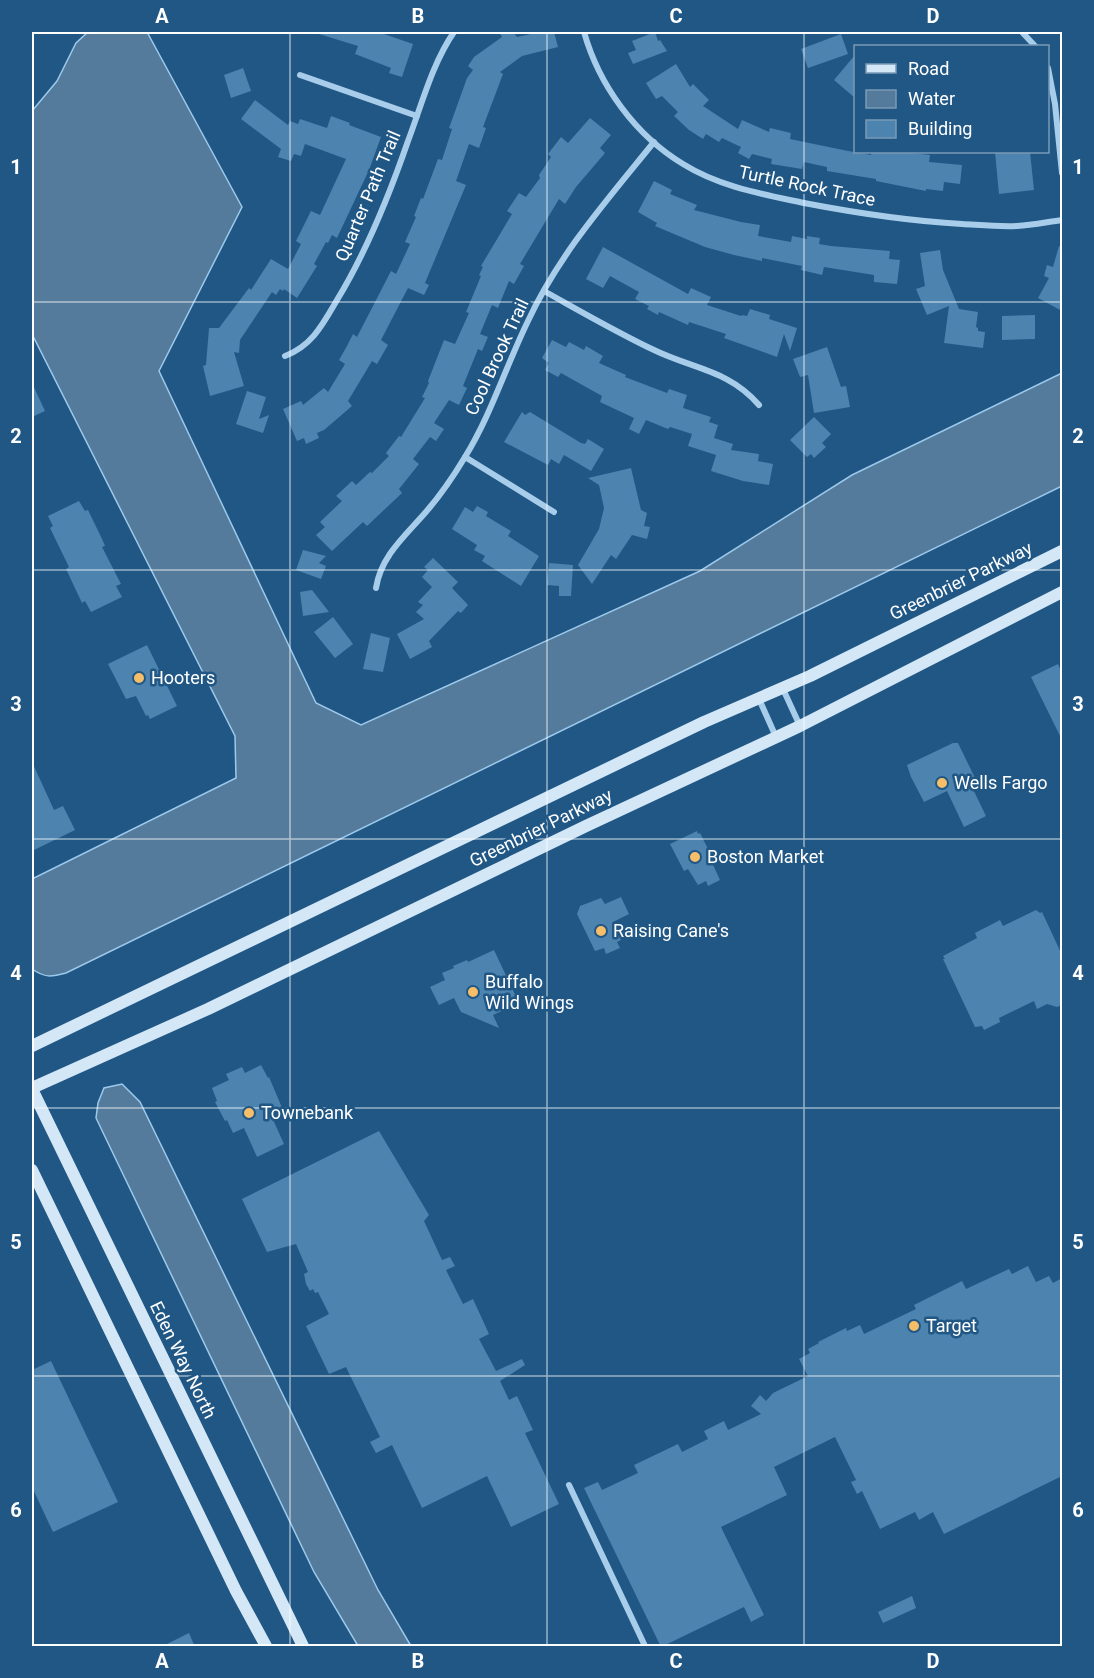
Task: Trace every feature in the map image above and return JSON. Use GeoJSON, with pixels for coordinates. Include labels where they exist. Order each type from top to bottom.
{"type":"FeatureCollection","features":[{"type":"Feature","properties":{"kind":"main road","name":"Greenbrier Parkway"},"geometry":{"type":"LineString","coordinates":[[32,1046],[704,722],[783,688],[1062,551]]}},
{"type":"Feature","properties":{"kind":"main road","name":"Greenbrier Parkway"},"geometry":{"type":"LineString","coordinates":[[32,1088],[208,1009],[800,726],[1062,592]]}},
{"type":"Feature","properties":{"kind":"main road","name":"Eden Way North"},"geometry":{"type":"LineString","coordinates":[[32,1088],[303,1647]]}},
{"type":"Feature","properties":{"kind":"main road"},"geometry":{"type":"LineString","coordinates":[[32,1170],[236,1592],[266,1647]]}},
{"type":"Feature","properties":{"kind":"street","name":"Quarter Path Trail"},"geometry":{"type":"LineString","coordinates":[[285,356],[303,348],[313,338],[344,289],[381,213],[434,67],[454,32]]}},
{"type":"Feature","properties":{"kind":"street","name":"Turtle Rock Trace"},"geometry":{"type":"LineString","coordinates":[[584,32],[601,75],[632,121],[681,163],[717,181],[740,189],[814,205],[903,220],[1016,226],[1062,220]]}},
{"type":"Feature","properties":{"kind":"street"},"geometry":{"type":"LineString","coordinates":[[1022,32],[1034,45]]}},
{"type":"Feature","properties":{"kind":"street"},"geometry":{"type":"LineString","coordinates":[[1049,73],[1052,80],[1062,173]]}},
{"type":"Feature","properties":{"kind":"street"},"geometry":{"type":"LineString","coordinates":[[300,75],[417,116]]}},
{"type":"Feature","properties":{"kind":"street","name":"Cool Brook Trail"},"geometry":{"type":"LineString","coordinates":[[376,588],[393,548],[426,512],[465,457],[544,291],[591,219],[654,142]]}},
{"type":"Feature","properties":{"kind":"street"},"geometry":{"type":"LineString","coordinates":[[544,291],[655,350],[733,381],[749,393],[759,405]]}},
{"type":"Feature","properties":{"kind":"street"},"geometry":{"type":"LineString","coordinates":[[465,457],[554,512]]}},
{"type":"Feature","properties":{"kind":"street"},"geometry":{"type":"LineString","coordinates":[[783,688],[800,726]]}},
{"type":"Feature","properties":{"kind":"street"},"geometry":{"type":"LineString","coordinates":[[759,699],[776,737]]}},
{"type":"Feature","properties":{"kind":"street"},"geometry":{"type":"LineString","coordinates":[[569,1485],[645,1647]]}},
{"type":"Feature","properties":{"kind":"water"},"geometry":{"type":"Polygon","coordinates":[[[88,32],[147,32],[242,207],[159,371],[316,703],[361,725],[700,571],[852,475],[1062,373],[1062,486],[66,973],[52,976],[41,974],[32,969],[32,879],[236,778],[235,736],[32,334],[32,111],[57,81],[76,43],[88,32]]]}},
{"type":"Feature","properties":{"kind":"water"},"geometry":{"type":"Polygon","coordinates":[[[122,1084],[140,1102],[378,1590],[411,1646],[358,1646],[314,1572],[96,1118],[98,1103],[104,1088],[122,1084]]]}},
{"type":"Feature","properties":{"kind":"building"},"geometry":{"type":"Polygon","coordinates":[[[319,32],[378,32],[413,44],[402,77],[389,73],[391,68],[355,54],[358,46],[319,34],[319,32]]]}},
{"type":"Feature","properties":{"kind":"building"},"geometry":{"type":"Polygon","coordinates":[[[499,32],[513,32],[517,37],[540,32],[554,32],[558,47],[522,56],[500,72],[503,74],[483,127],[486,128],[479,148],[469,144],[456,181],[466,185],[425,283],[429,285],[424,295],[408,288],[381,340],[388,345],[377,364],[372,361],[348,401],[352,406],[324,430],[317,433],[319,438],[306,444],[304,438],[297,441],[283,409],[301,401],[303,405],[324,388],[328,392],[345,364],[339,360],[353,334],[357,337],[391,271],[396,274],[410,244],[405,242],[416,217],[414,216],[438,159],[442,160],[452,129],[449,128],[467,78],[473,70],[468,66],[474,57],[502,37],[499,32]]]}},
{"type":"Feature","properties":{"kind":"building"},"geometry":{"type":"Polygon","coordinates":[[[655,32],[658,41],[660,40],[667,51],[633,64],[628,53],[636,50],[632,41],[655,32]]]}},
{"type":"Feature","properties":{"kind":"building"},"geometry":{"type":"Polygon","coordinates":[[[841,34],[848,54],[808,68],[801,49],[841,34]]]}},
{"type":"Feature","properties":{"kind":"building"},"geometry":{"type":"Polygon","coordinates":[[[854,56],[854,97],[834,80],[854,56]]]}},
{"type":"Feature","properties":{"kind":"building"},"geometry":{"type":"Polygon","coordinates":[[[676,64],[690,87],[693,84],[709,100],[703,106],[738,129],[742,120],[769,132],[770,128],[791,133],[790,139],[854,153],[930,155],[929,162],[962,165],[960,184],[944,182],[943,191],[926,189],[926,191],[876,181],[876,179],[827,171],[827,167],[804,162],[802,169],[771,164],[772,159],[752,154],[749,159],[738,153],[741,147],[722,138],[719,142],[706,134],[703,139],[689,130],[674,116],[678,112],[662,96],[656,99],[646,83],[676,64]]]}},
{"type":"Feature","properties":{"kind":"building"},"geometry":{"type":"Polygon","coordinates":[[[243,68],[251,91],[231,98],[224,75],[243,68]]]}},
{"type":"Feature","properties":{"kind":"building"},"geometry":{"type":"Polygon","coordinates":[[[255,100],[288,125],[290,121],[298,124],[300,119],[327,128],[331,116],[381,137],[369,170],[337,238],[332,235],[328,243],[326,242],[314,264],[317,266],[297,298],[284,289],[283,291],[280,289],[276,295],[272,292],[240,340],[239,353],[234,352],[244,386],[210,396],[203,366],[206,365],[209,328],[219,328],[249,288],[251,290],[271,259],[288,269],[301,244],[296,241],[311,211],[320,215],[346,159],[305,144],[301,156],[294,154],[291,161],[278,157],[281,149],[241,119],[255,100]]]}},
{"type":"Feature","properties":{"kind":"building"},"geometry":{"type":"Polygon","coordinates":[[[590,118],[611,135],[600,148],[605,153],[576,187],[565,204],[559,199],[520,264],[524,266],[514,284],[509,281],[498,308],[492,305],[480,334],[488,337],[482,351],[478,349],[463,386],[467,388],[459,405],[449,400],[434,423],[444,429],[436,441],[430,437],[413,459],[419,464],[399,489],[402,493],[367,526],[363,522],[332,551],[316,535],[325,527],[320,522],[342,501],[336,496],[352,481],[356,485],[370,472],[372,473],[389,456],[386,453],[399,436],[401,437],[425,398],[422,397],[444,340],[455,344],[469,313],[466,312],[481,276],[479,275],[483,267],[481,266],[512,214],[507,211],[519,193],[526,197],[540,178],[539,175],[551,157],[548,154],[561,137],[568,143],[590,118]]]}},
{"type":"Feature","properties":{"kind":"building"},"geometry":{"type":"Polygon","coordinates":[[[995,153],[1030,153],[1034,190],[999,194],[995,153]]]}},
{"type":"Feature","properties":{"kind":"building"},"geometry":{"type":"Polygon","coordinates":[[[654,181],[672,190],[670,194],[697,205],[694,210],[760,225],[758,236],[791,242],[792,236],[807,239],[807,236],[820,238],[819,244],[890,251],[889,259],[900,260],[897,284],[874,282],[874,275],[824,267],[822,275],[801,270],[802,266],[734,255],[705,247],[655,226],[657,223],[638,212],[654,181]]]}},
{"type":"Feature","properties":{"kind":"building"},"geometry":{"type":"Polygon","coordinates":[[[1059,246],[1062,247],[1062,311],[1038,298],[1049,278],[1044,276],[1047,265],[1053,267],[1059,246]]]}},
{"type":"Feature","properties":{"kind":"building"},"geometry":{"type":"Polygon","coordinates":[[[603,247],[688,294],[691,288],[711,297],[707,305],[741,316],[747,316],[750,309],[770,315],[769,319],[797,328],[790,351],[784,334],[777,357],[724,338],[726,334],[689,322],[688,325],[659,312],[658,315],[647,309],[649,306],[635,299],[639,292],[610,276],[603,288],[586,279],[603,247]]]}},
{"type":"Feature","properties":{"kind":"building"},"geometry":{"type":"Polygon","coordinates":[[[940,250],[943,270],[959,309],[978,312],[976,327],[978,331],[985,332],[983,348],[944,343],[949,306],[927,315],[916,289],[925,286],[920,253],[940,250]]]}},
{"type":"Feature","properties":{"kind":"building"},"geometry":{"type":"Polygon","coordinates":[[[1035,315],[1035,339],[1002,340],[1002,316],[1035,315]]]}},
{"type":"Feature","properties":{"kind":"building"},"geometry":{"type":"Polygon","coordinates":[[[552,340],[566,347],[569,342],[584,350],[586,346],[603,356],[599,363],[626,375],[625,377],[667,393],[669,389],[687,395],[683,408],[711,417],[709,422],[718,425],[714,438],[733,444],[731,450],[759,454],[758,461],[773,464],[769,485],[743,481],[711,471],[716,455],[688,446],[692,434],[670,427],[668,429],[646,420],[639,434],[629,429],[634,418],[600,402],[602,396],[561,373],[558,377],[545,370],[549,363],[542,358],[552,340]]]}},
{"type":"Feature","properties":{"kind":"building"},"geometry":{"type":"Polygon","coordinates":[[[827,347],[841,387],[846,386],[850,407],[814,413],[808,375],[800,377],[793,359],[827,347]]]}},
{"type":"Feature","properties":{"kind":"building"},"geometry":{"type":"Polygon","coordinates":[[[32,383],[45,411],[32,417],[32,383]]]}},
{"type":"Feature","properties":{"kind":"building"},"geometry":{"type":"Polygon","coordinates":[[[247,391],[266,397],[259,419],[269,415],[263,433],[236,424],[247,391]]]}},
{"type":"Feature","properties":{"kind":"building"},"geometry":{"type":"Polygon","coordinates":[[[522,412],[525,415],[530,412],[581,443],[585,444],[588,439],[604,449],[591,471],[564,455],[559,464],[551,459],[548,465],[504,442],[522,412]]]}},
{"type":"Feature","properties":{"kind":"building"},"geometry":{"type":"Polygon","coordinates":[[[814,417],[831,434],[822,443],[826,447],[814,458],[811,454],[807,457],[790,440],[814,417]]]}},
{"type":"Feature","properties":{"kind":"building"},"geometry":{"type":"Polygon","coordinates":[[[631,468],[641,510],[647,513],[644,526],[650,527],[647,539],[632,535],[616,559],[611,555],[592,584],[578,565],[599,529],[604,508],[599,485],[588,478],[631,468]]]}},
{"type":"Feature","properties":{"kind":"building"},"geometry":{"type":"Polygon","coordinates":[[[79,501],[85,511],[88,510],[105,546],[102,547],[121,584],[116,586],[122,597],[91,612],[85,601],[82,603],[66,569],[69,567],[50,528],[53,526],[48,516],[79,501]]]}},
{"type":"Feature","properties":{"kind":"building"},"geometry":{"type":"Polygon","coordinates":[[[477,506],[488,512],[486,516],[511,531],[508,536],[539,556],[521,586],[482,561],[485,556],[474,550],[477,545],[452,529],[465,507],[473,512],[477,506]]]}},
{"type":"Feature","properties":{"kind":"building"},"geometry":{"type":"Polygon","coordinates":[[[303,550],[326,556],[319,563],[326,566],[321,579],[296,570],[303,550]]]}},
{"type":"Feature","properties":{"kind":"building"},"geometry":{"type":"Polygon","coordinates":[[[433,558],[458,582],[452,588],[468,605],[461,613],[458,611],[429,641],[432,647],[410,659],[397,634],[424,619],[416,612],[423,605],[418,602],[432,587],[422,577],[428,570],[424,567],[433,558]]]}},
{"type":"Feature","properties":{"kind":"building"},"geometry":{"type":"Polygon","coordinates":[[[549,563],[573,565],[571,596],[559,596],[559,586],[547,585],[549,563]]]}},
{"type":"Feature","properties":{"kind":"building"},"geometry":{"type":"Polygon","coordinates":[[[312,590],[329,612],[303,616],[300,592],[312,590]]]}},
{"type":"Feature","properties":{"kind":"building"},"geometry":{"type":"Polygon","coordinates":[[[333,617],[353,644],[335,658],[314,632],[333,617]]]}},
{"type":"Feature","properties":{"kind":"building"},"geometry":{"type":"Polygon","coordinates":[[[371,633],[390,638],[383,672],[363,669],[371,633]]]}},
{"type":"Feature","properties":{"kind":"building","name":"Hooters"},"geometry":{"type":"Polygon","coordinates":[[[147,645],[177,706],[150,719],[148,715],[146,716],[136,696],[126,699],[108,664],[147,645]]]}},
{"type":"Feature","properties":{"kind":"building"},"geometry":{"type":"Polygon","coordinates":[[[1058,664],[1062,673],[1062,740],[1031,677],[1058,664]]]}},
{"type":"Feature","properties":{"kind":"building","name":"Wells Fargo"},"geometry":{"type":"Polygon","coordinates":[[[953,743],[958,743],[975,778],[969,781],[986,816],[964,827],[947,791],[924,802],[907,765],[953,743]]]}},
{"type":"Feature","properties":{"kind":"building"},"geometry":{"type":"Polygon","coordinates":[[[32,762],[54,810],[63,806],[75,830],[32,851],[32,762]]]}},
{"type":"Feature","properties":{"kind":"building","name":"Boston Market"},"geometry":{"type":"Polygon","coordinates":[[[697,831],[712,857],[710,858],[720,880],[708,886],[706,881],[698,885],[688,869],[684,871],[670,844],[697,831]]]}},
{"type":"Feature","properties":{"kind":"building","name":"Raising Cane's"},"geometry":{"type":"Polygon","coordinates":[[[621,897],[629,914],[613,922],[621,940],[617,942],[620,948],[606,954],[604,948],[595,951],[577,914],[580,906],[601,898],[605,904],[621,897]]]}},
{"type":"Feature","properties":{"kind":"building"},"geometry":{"type":"Polygon","coordinates":[[[1036,910],[1042,912],[1062,955],[1062,1005],[1057,1007],[1047,1004],[1037,1009],[1034,1001],[999,1018],[1000,1022],[984,1030],[982,1026],[975,1027],[943,956],[977,938],[975,933],[1000,920],[1003,926],[1036,910]]]}},
{"type":"Feature","properties":{"kind":"building","name":"Buffalo Wild Wings"},"geometry":{"type":"Polygon","coordinates":[[[494,950],[519,1003],[493,1015],[499,1028],[461,1012],[454,998],[439,1005],[430,987],[445,980],[442,973],[454,968],[453,966],[494,950]]]}},
{"type":"Feature","properties":{"kind":"building","name":"Townebank"},"geometry":{"type":"Polygon","coordinates":[[[261,1065],[269,1077],[283,1110],[271,1115],[284,1144],[257,1157],[244,1128],[233,1133],[227,1120],[225,1121],[215,1102],[217,1101],[212,1088],[229,1080],[226,1074],[242,1067],[245,1073],[261,1065]]]}},
{"type":"Feature","properties":{"kind":"building"},"geometry":{"type":"Polygon","coordinates":[[[379,1131],[429,1215],[424,1221],[442,1260],[450,1257],[455,1266],[446,1270],[463,1304],[473,1299],[489,1334],[479,1339],[496,1371],[522,1359],[525,1365],[500,1381],[509,1400],[517,1396],[533,1430],[525,1433],[559,1504],[511,1527],[487,1476],[422,1508],[392,1445],[376,1453],[370,1442],[380,1437],[346,1367],[329,1374],[306,1326],[329,1314],[318,1292],[315,1293],[313,1289],[310,1291],[306,1284],[304,1274],[308,1272],[296,1244],[267,1252],[242,1199],[379,1131]]]}},
{"type":"Feature","properties":{"kind":"building"},"geometry":{"type":"Polygon","coordinates":[[[1028,1266],[1036,1282],[1049,1276],[1053,1283],[1062,1278],[1062,1476],[944,1534],[933,1512],[919,1520],[915,1512],[880,1529],[862,1491],[857,1494],[851,1482],[856,1480],[835,1437],[774,1467],[787,1495],[721,1527],[764,1615],[751,1622],[744,1607],[661,1647],[584,1488],[598,1482],[602,1490],[638,1473],[634,1465],[678,1444],[682,1452],[708,1439],[704,1431],[724,1421],[728,1430],[761,1414],[751,1406],[760,1395],[766,1401],[773,1393],[808,1376],[799,1359],[810,1353],[808,1349],[818,1342],[846,1328],[847,1331],[860,1325],[864,1334],[916,1309],[914,1305],[962,1281],[966,1289],[1009,1269],[1012,1274],[1028,1266]]]}},
{"type":"Feature","properties":{"kind":"building"},"geometry":{"type":"Polygon","coordinates":[[[51,1361],[118,1502],[53,1532],[32,1487],[32,1370],[51,1361]]]}},
{"type":"Feature","properties":{"kind":"building"},"geometry":{"type":"Polygon","coordinates":[[[912,1596],[916,1608],[883,1623],[878,1612],[912,1596]]]}},
{"type":"Feature","properties":{"kind":"building"},"geometry":{"type":"Polygon","coordinates":[[[189,1633],[195,1647],[161,1647],[189,1633]]]}},
{"type":"Feature","properties":{"kind":"place","name":"Hooters"},"geometry":{"type":"Point","coordinates":[139,678]}},
{"type":"Feature","properties":{"kind":"place","name":"Wells Fargo"},"geometry":{"type":"Point","coordinates":[942,783]}},
{"type":"Feature","properties":{"kind":"place","name":"Boston Market"},"geometry":{"type":"Point","coordinates":[695,857]}},
{"type":"Feature","properties":{"kind":"place","name":"Raising Cane's"},"geometry":{"type":"Point","coordinates":[601,931]}},
{"type":"Feature","properties":{"kind":"place","name":"Buffalo Wild Wings"},"geometry":{"type":"Point","coordinates":[473,992]}},
{"type":"Feature","properties":{"kind":"place","name":"Townebank"},"geometry":{"type":"Point","coordinates":[249,1113]}},
{"type":"Feature","properties":{"kind":"place","name":"Target"},"geometry":{"type":"Point","coordinates":[914,1326]}}]}
